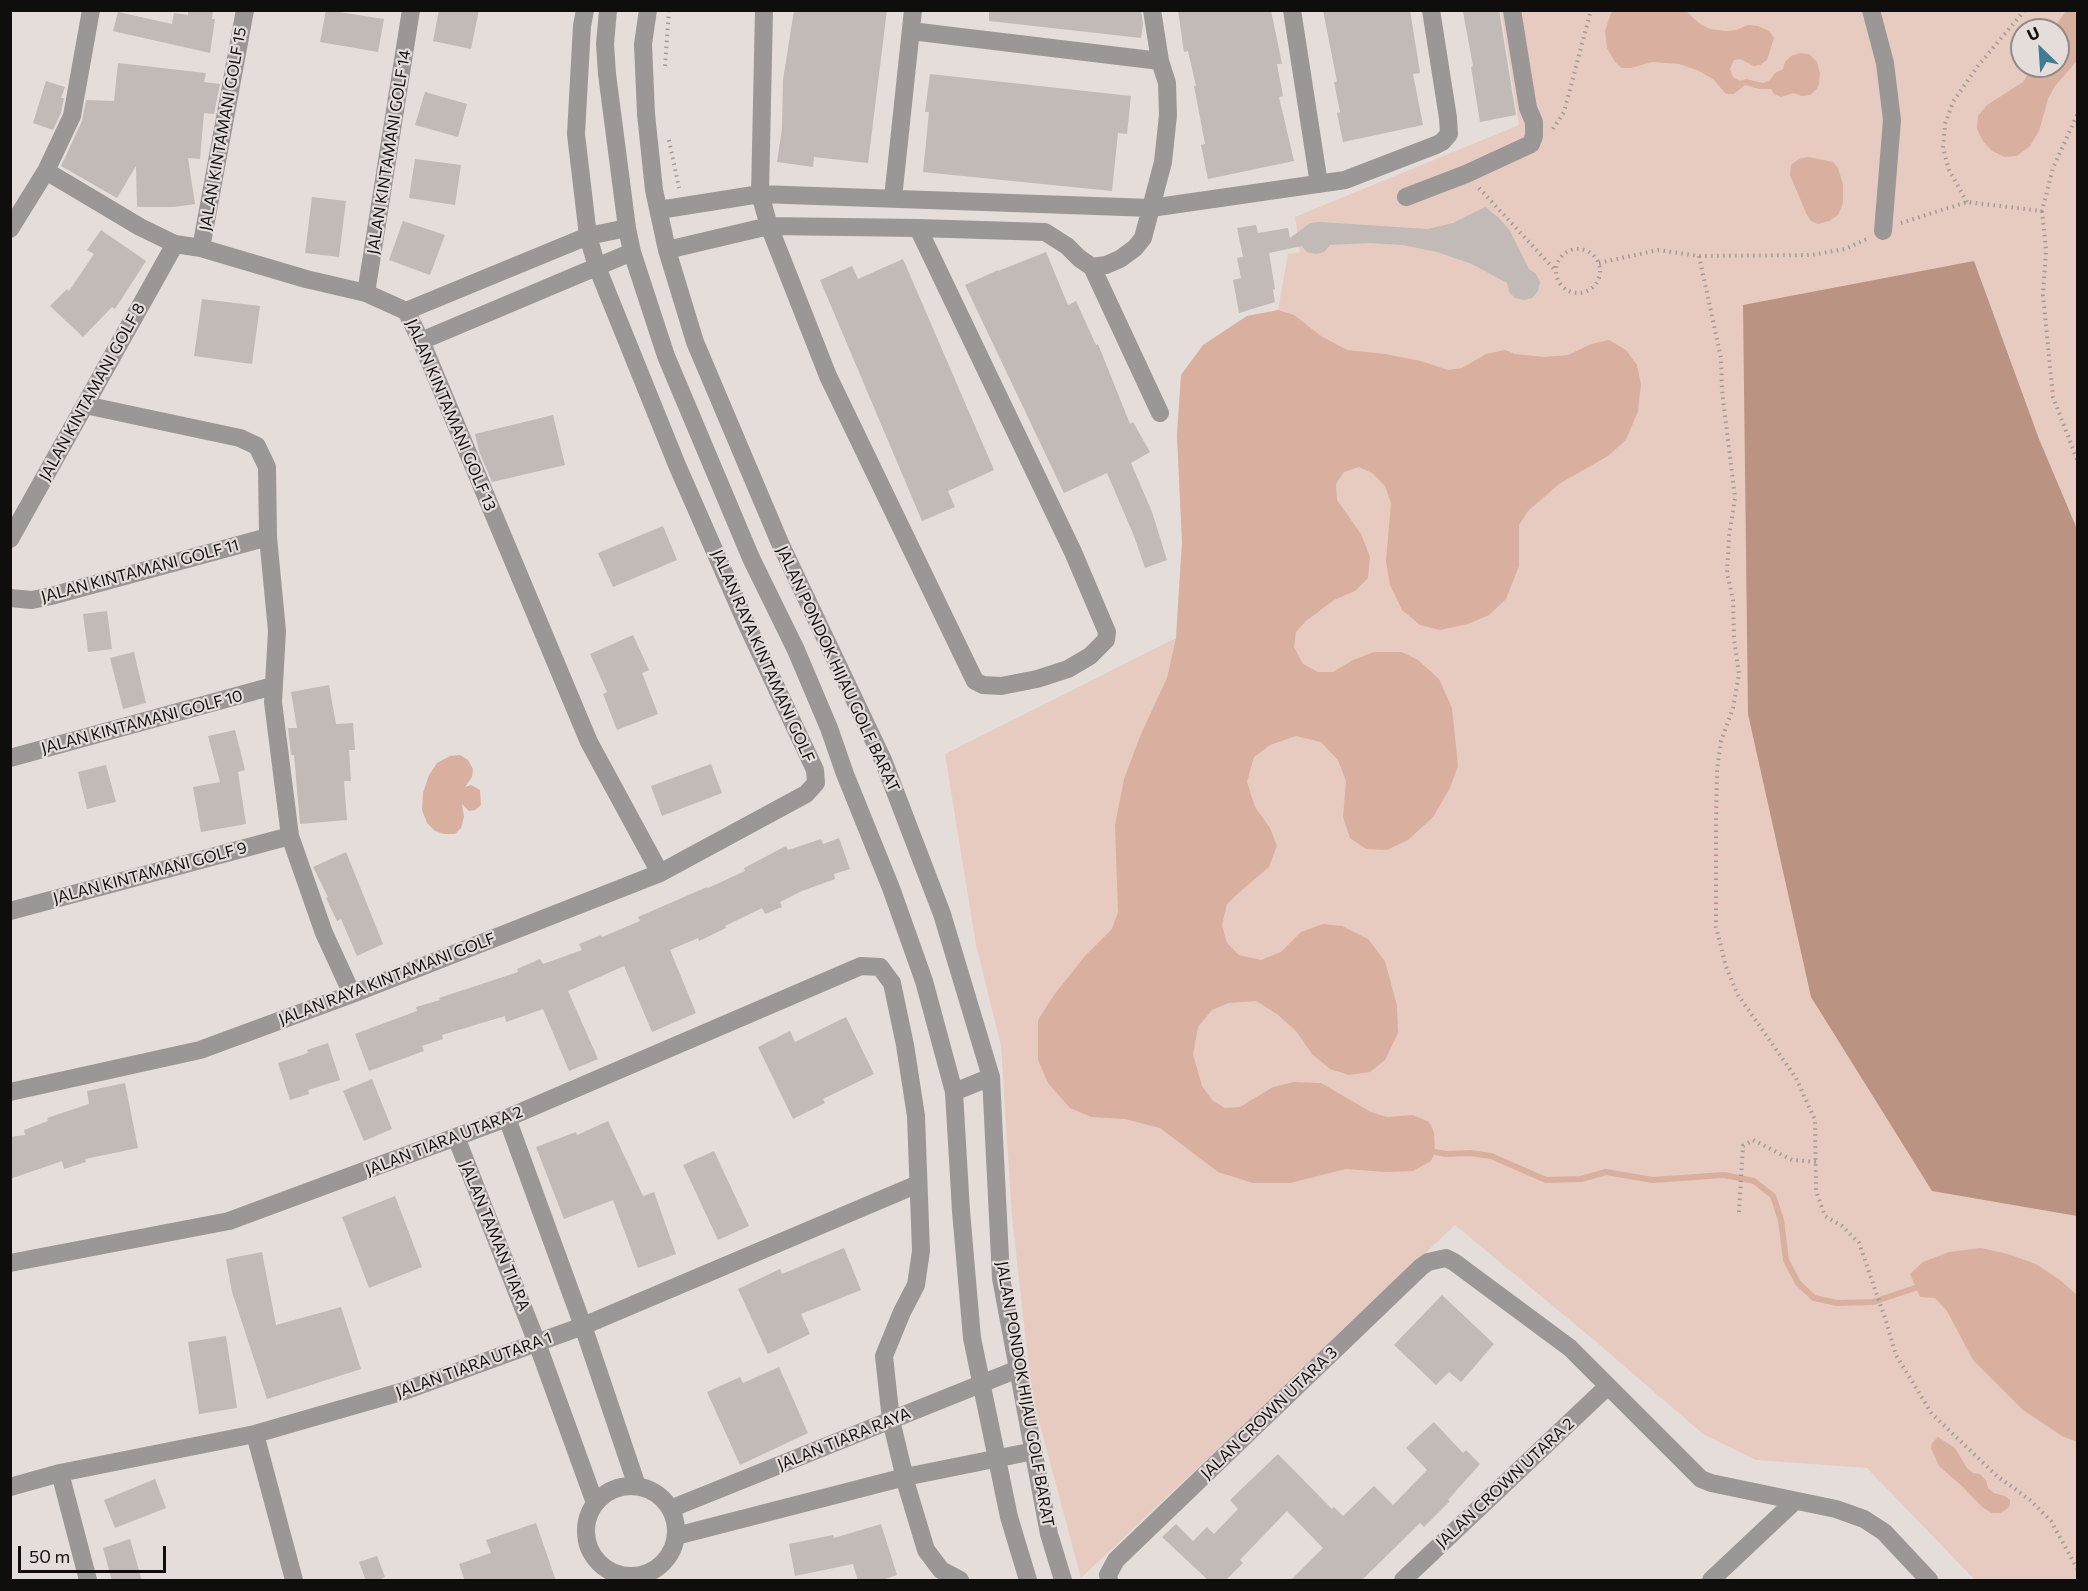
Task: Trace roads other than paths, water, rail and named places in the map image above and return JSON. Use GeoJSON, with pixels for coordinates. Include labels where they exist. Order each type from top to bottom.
{"type":"FeatureCollection","features":[{"type":"Feature","properties":{"kind":"street"},"geometry":{"type":"LineString","coordinates":[[10,229],[46,171],[72,116],[90,10]]}},
{"type":"Feature","properties":{"kind":"street","name":"JALAN KINTAMANI GOLF 15"},"geometry":{"type":"LineString","coordinates":[[201,248],[245,10]]}},
{"type":"Feature","properties":{"kind":"street","name":"JALAN KINTAMANI GOLF 14"},"geometry":{"type":"LineString","coordinates":[[366,293],[411,10]]}},
{"type":"Feature","properties":{"kind":"street","name":"JALAN RAYA KINTAMANI GOLF"},"geometry":{"type":"LineString","coordinates":[[10,1092],[200,1050],[352,994],[660,873],[806,794],[816,783],[815,771],[747,625],[677,465],[597,267],[588,236],[576,134],[582,26],[585,10]]}},
{"type":"Feature","properties":{"kind":"street","name":"JALAN PONDOK HIJAU GOLF BARAT"},"geometry":{"type":"LineString","coordinates":[[608,10],[606,44],[608,74],[632,252],[666,356],[751,558],[800,659],[891,888],[924,981],[954,1092],[972,1338],[1009,1517],[1028,1581]]}},
{"type":"Feature","properties":{"kind":"street","name":"JALAN PONDOK HIJAU GOLF BARAT"},"geometry":{"type":"LineString","coordinates":[[648,10],[643,44],[646,114],[654,190],[667,250],[695,342],[780,543],[883,760],[942,914],[991,1077],[1001,1278],[1049,1534],[1063,1581]]}},
{"type":"Feature","properties":{"kind":"street"},"geometry":{"type":"LineString","coordinates":[[764,10],[759,194],[769,226],[828,376],[975,681],[982,685],[1001,686],[1037,680],[1068,669],[1090,656],[1106,640],[1107,633],[1082,572],[918,228]]}},
{"type":"Feature","properties":{"kind":"street"},"geometry":{"type":"LineString","coordinates":[[893,198],[913,10]]}},
{"type":"Feature","properties":{"kind":"street"},"geometry":{"type":"LineString","coordinates":[[1092,267],[1106,265],[1120,259],[1135,248],[1143,238],[1163,162],[1168,115],[1167,84],[1160,61],[1152,10]]}},
{"type":"Feature","properties":{"kind":"street"},"geometry":{"type":"LineString","coordinates":[[1292,10],[1319,184]]}},
{"type":"Feature","properties":{"kind":"street"},"geometry":{"type":"LineString","coordinates":[[659,210],[759,194],[1151,208],[1345,180],[1442,142],[1449,134],[1431,10]]}},
{"type":"Feature","properties":{"kind":"street"},"geometry":{"type":"LineString","coordinates":[[1406,196],[1466,174],[1531,144],[1534,136],[1534,122],[1528,108],[1512,10]]}},
{"type":"Feature","properties":{"kind":"street"},"geometry":{"type":"LineString","coordinates":[[1871,10],[1885,63],[1892,120],[1883,231]]}},
{"type":"Feature","properties":{"kind":"street"},"geometry":{"type":"LineString","coordinates":[[911,31],[1160,61]]}},
{"type":"Feature","properties":{"kind":"street"},"geometry":{"type":"LineString","coordinates":[[1508,156],[1518,144],[1525,129],[1528,108]]}},
{"type":"Feature","properties":{"kind":"street","name":"JALAN KINTAMANI GOLF 13"},"geometry":{"type":"LineString","coordinates":[[46,171],[175,244],[201,248],[306,279],[366,293],[406,311],[589,742],[660,873]]}},
{"type":"Feature","properties":{"kind":"street"},"geometry":{"type":"LineString","coordinates":[[667,250],[769,226],[1044,232],[1067,246],[1092,267],[1160,413]]}},
{"type":"Feature","properties":{"kind":"street"},"geometry":{"type":"LineString","coordinates":[[406,311],[588,236],[627,228]]}},
{"type":"Feature","properties":{"kind":"street","name":"JALAN KINTAMANI GOLF 8"},"geometry":{"type":"LineString","coordinates":[[10,539],[175,244]]}},
{"type":"Feature","properties":{"kind":"street"},"geometry":{"type":"LineString","coordinates":[[421,342],[632,252]]}},
{"type":"Feature","properties":{"kind":"street"},"geometry":{"type":"LineString","coordinates":[[85,405],[240,438],[257,446],[267,467],[268,537],[277,631],[273,702],[290,836],[324,933],[352,994]]}},
{"type":"Feature","properties":{"kind":"street","name":"JALAN KINTAMANI GOLF 11"},"geometry":{"type":"LineString","coordinates":[[10,598],[32,600],[51,596],[268,537]]}},
{"type":"Feature","properties":{"kind":"street"},"geometry":{"type":"LineString","coordinates":[[751,558],[780,543]]}},
{"type":"Feature","properties":{"kind":"street","name":"JALAN KINTAMANI GOLF 10"},"geometry":{"type":"LineString","coordinates":[[10,758],[273,686]]}},
{"type":"Feature","properties":{"kind":"street","name":"JALAN KINTAMANI GOLF 9"},"geometry":{"type":"LineString","coordinates":[[10,911],[290,836]]}},
{"type":"Feature","properties":{"kind":"street","name":"JALAN TIARA UTARA 2"},"geometry":{"type":"LineString","coordinates":[[10,1263],[229,1221],[507,1118],[861,966],[880,967],[892,983],[916,1116],[918,1184]]}},
{"type":"Feature","properties":{"kind":"street"},"geometry":{"type":"LineString","coordinates":[[954,1092],[991,1077]]}},
{"type":"Feature","properties":{"kind":"street"},"geometry":{"type":"LineString","coordinates":[[507,1118],[583,1326],[637,1486]]}},
{"type":"Feature","properties":{"kind":"street","name":"JALAN TAMAN TIARA"},"geometry":{"type":"LineString","coordinates":[[456,1137],[537,1343],[596,1503]]}},
{"type":"Feature","properties":{"kind":"street"},"geometry":{"type":"LineString","coordinates":[[918,1184],[921,1251],[916,1286],[902,1311],[884,1356],[891,1420],[926,1550],[941,1570],[960,1581]]}},
{"type":"Feature","properties":{"kind":"street","name":"JALAN TIARA UTARA 1"},"geometry":{"type":"LineString","coordinates":[[10,1487],[60,1473],[255,1434],[404,1391],[583,1326],[918,1184]]}},
{"type":"Feature","properties":{"kind":"street","name":"JALAN CROWN UTARA 3"},"geometry":{"type":"LineString","coordinates":[[1108,1578],[1116,1560],[1428,1262],[1446,1258],[1463,1269],[1570,1348],[1608,1386]]}},
{"type":"Feature","properties":{"kind":"street","name":"JALAN TIARA RAYA"},"geometry":{"type":"LineString","coordinates":[[670,1509],[1018,1369]]}},
{"type":"Feature","properties":{"kind":"street"},"geometry":{"type":"LineString","coordinates":[[1608,1386],[1701,1479],[1711,1484],[1836,1509],[1864,1519],[1884,1532],[1929,1581]]}},
{"type":"Feature","properties":{"kind":"street","name":"JALAN CROWN UTARA 2"},"geometry":{"type":"LineString","coordinates":[[1403,1581],[1608,1386]]}},
{"type":"Feature","properties":{"kind":"street"},"geometry":{"type":"LineString","coordinates":[[255,1434],[294,1581]]}},
{"type":"Feature","properties":{"kind":"street"},"geometry":{"type":"LineString","coordinates":[[676,1536],[905,1477],[1034,1451]]}},
{"type":"Feature","properties":{"kind":"street"},"geometry":{"type":"LineString","coordinates":[[60,1473],[88,1581]]}},
{"type":"Feature","properties":{"kind":"street"},"geometry":{"type":"LineString","coordinates":[[637,1486],[650,1490],[662,1498],[675,1522],[676,1536],[665,1561],[654,1570],[625,1578],[597,1561],[589,1548],[586,1533],[588,1517],[596,1503],[607,1493],[621,1487],[637,1486]]}},
{"type":"Feature","properties":{"kind":"street"},"geometry":{"type":"LineString","coordinates":[[1711,1581],[1795,1501]]}},
{"type":"Feature","properties":{"kind":"waterway"},"geometry":{"type":"LineString","coordinates":[[1435,1152],[1491,1156],[1546,1180],[1581,1179],[1606,1172],[1653,1180],[1724,1175],[1754,1181],[1773,1196],[1781,1220],[1786,1260],[1798,1283],[1814,1298],[1837,1303],[1873,1302],[1915,1288]]}}]}
